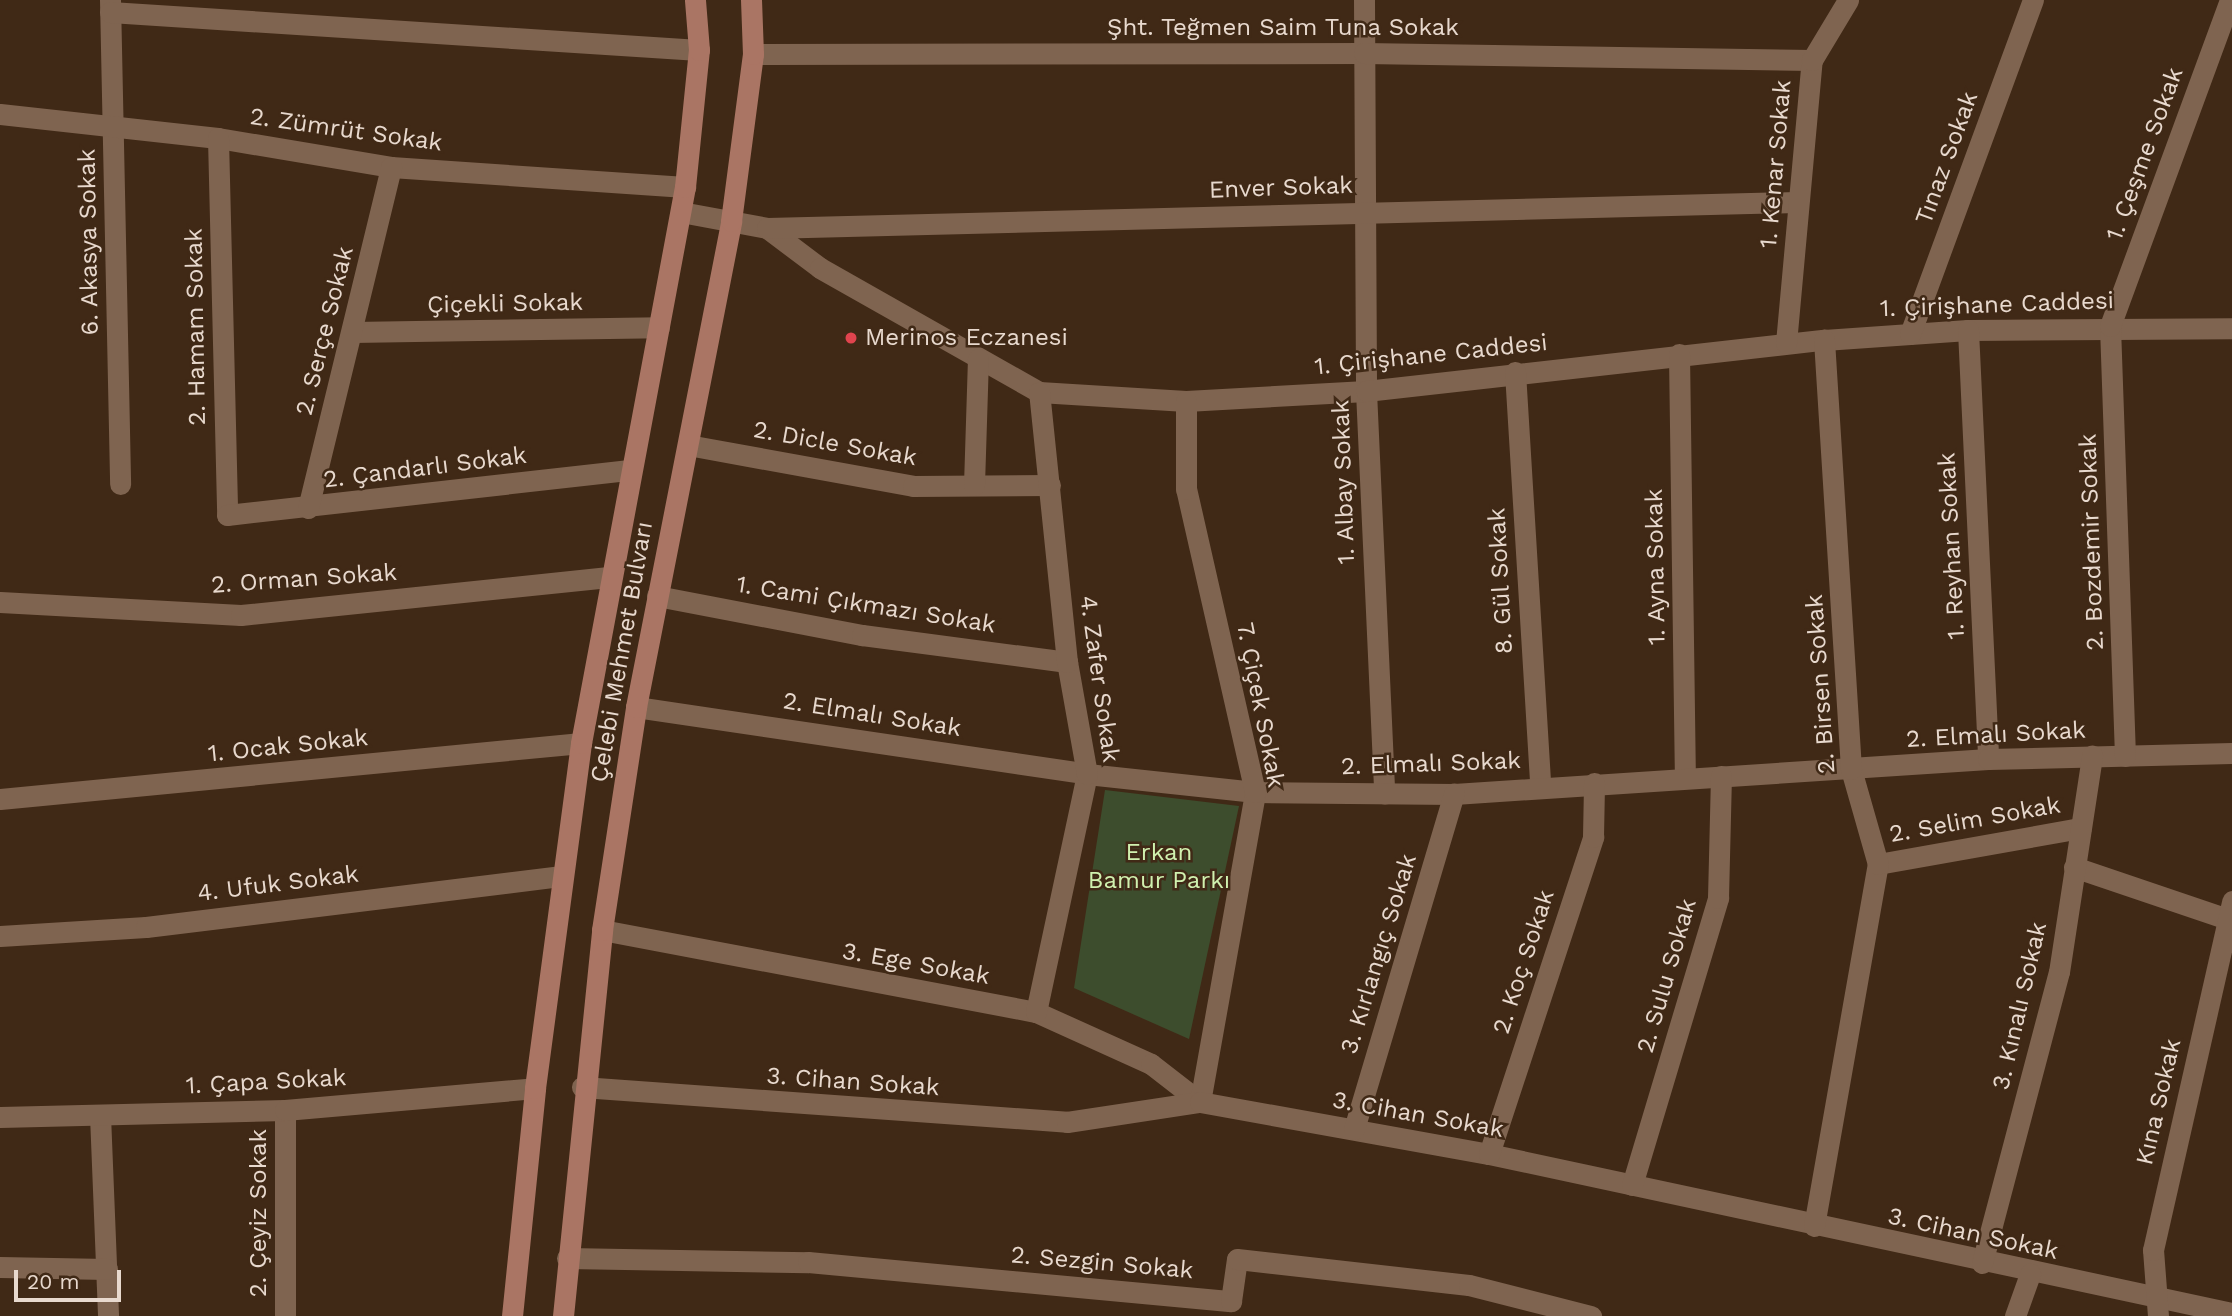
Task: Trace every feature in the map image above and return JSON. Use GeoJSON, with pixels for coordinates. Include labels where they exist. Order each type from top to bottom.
{"type":"FeatureCollection","features":[{"type":"Feature","properties":{"kind":"main road","name":"Çelebi Mehmet Bulvarı"},"geometry":{"type":"LineString","coordinates":[[512,1316],[535,1087],[582,743],[629,470],[685,187],[699,50],[695,0]]}},
{"type":"Feature","properties":{"kind":"main road","name":"Çelebi Mehmet Bulvarı"},"geometry":{"type":"LineString","coordinates":[[563,1316],[582,1087],[602,930],[636,707],[731,220],[753,54],[751,0]]}},
{"type":"Feature","properties":{"kind":"street","name":"1. Albay Sokak"},"geometry":{"type":"LineString","coordinates":[[1364,0],[1366,391],[1384,794]]}},
{"type":"Feature","properties":{"kind":"street","name":"1. Kenar Sokak"},"geometry":{"type":"LineString","coordinates":[[1786,343],[1812,60],[1848,0]]}},
{"type":"Feature","properties":{"kind":"street","name":"Tınaz Sokak"},"geometry":{"type":"LineString","coordinates":[[1910,334],[2033,0]]}},
{"type":"Feature","properties":{"kind":"street","name":"1. Çeşme Sokak"},"geometry":{"type":"LineString","coordinates":[[2110,326],[2230,0]]}},
{"type":"Feature","properties":{"kind":"street"},"geometry":{"type":"LineString","coordinates":[[110,6],[699,50]]}},
{"type":"Feature","properties":{"kind":"street","name":"6. Akasya Sokak"},"geometry":{"type":"LineString","coordinates":[[110,6],[120,484]]}},
{"type":"Feature","properties":{"kind":"street","name":"Şht. Teğmen Saim Tuna Sokak"},"geometry":{"type":"LineString","coordinates":[[753,54],[1364,53],[1812,60]]}},
{"type":"Feature","properties":{"kind":"street","name":"2. Zümrüt Sokak"},"geometry":{"type":"LineString","coordinates":[[0,114],[218,138],[391,167],[685,187]]}},
{"type":"Feature","properties":{"kind":"street","name":"2. Hamam Sokak"},"geometry":{"type":"LineString","coordinates":[[218,138],[227,515]]}},
{"type":"Feature","properties":{"kind":"street","name":"2. Serçe Sokak"},"geometry":{"type":"LineString","coordinates":[[308,508],[391,167]]}},
{"type":"Feature","properties":{"kind":"street","name":"Enver Sokak"},"geometry":{"type":"LineString","coordinates":[[767,228],[1797,202]]}},
{"type":"Feature","properties":{"kind":"street","name":"1. Çirişhane Caddesi"},"geometry":{"type":"LineString","coordinates":[[681,212],[767,228],[820,268],[1040,392],[1186,401],[1366,391],[1516,372],[1824,340],[1968,330],[2110,326],[2232,328]]}},
{"type":"Feature","properties":{"kind":"street","name":"2. Bozdemir Sokak"},"geometry":{"type":"LineString","coordinates":[[2110,326],[2125,756]]}},
{"type":"Feature","properties":{"kind":"street","name":"Çiçekli Sokak"},"geometry":{"type":"LineString","coordinates":[[352,332],[659,327]]}},
{"type":"Feature","properties":{"kind":"street","name":"1. Reyhan Sokak"},"geometry":{"type":"LineString","coordinates":[[1968,330],[1988,759]]}},
{"type":"Feature","properties":{"kind":"street","name":"2. Birsen Sokak"},"geometry":{"type":"LineString","coordinates":[[1814,1226],[1878,864],[1851,769],[1824,340]]}},
{"type":"Feature","properties":{"kind":"street","name":"1. Ayna Sokak"},"geometry":{"type":"LineString","coordinates":[[1679,354],[1685,778]]}},
{"type":"Feature","properties":{"kind":"street"},"geometry":{"type":"LineString","coordinates":[[974,485],[978,359]]}},
{"type":"Feature","properties":{"kind":"street","name":"8. Gül Sokak"},"geometry":{"type":"LineString","coordinates":[[1516,372],[1539,786]]}},
{"type":"Feature","properties":{"kind":"street","name":"4. Zafer Sokak"},"geometry":{"type":"LineString","coordinates":[[1036,1012],[1087,774],[1067,662],[1040,392]]}},
{"type":"Feature","properties":{"kind":"street","name":"7. Çiçek Sokak"},"geometry":{"type":"LineString","coordinates":[[1186,401],[1186,489],[1255,792],[1200,1102]]}},
{"type":"Feature","properties":{"kind":"street","name":"2. Dicle Sokak"},"geometry":{"type":"LineString","coordinates":[[688,445],[913,486],[1049,485]]}},
{"type":"Feature","properties":{"kind":"street","name":"2. Çandarlı Sokak"},"geometry":{"type":"LineString","coordinates":[[227,515],[629,470]]}},
{"type":"Feature","properties":{"kind":"street","name":"2. Orman Sokak"},"geometry":{"type":"LineString","coordinates":[[0,602],[241,615],[611,577]]}},
{"type":"Feature","properties":{"kind":"street","name":"1. Cami Çıkmazı Sokak"},"geometry":{"type":"LineString","coordinates":[[657,596],[862,635],[1067,662]]}},
{"type":"Feature","properties":{"kind":"street","name":"2. Elmalı Sokak"},"geometry":{"type":"LineString","coordinates":[[636,707],[1087,774],[1255,792],[1454,794],[1539,786],[1988,759],[2232,753]]}},
{"type":"Feature","properties":{"kind":"street","name":"1. Ocak Sokak"},"geometry":{"type":"LineString","coordinates":[[0,799],[582,743]]}},
{"type":"Feature","properties":{"kind":"street","name":"3. Kınalı Sokak"},"geometry":{"type":"LineString","coordinates":[[1982,1263],[2059,972],[2092,756]]}},
{"type":"Feature","properties":{"kind":"street","name":"2. Sulu Sokak"},"geometry":{"type":"LineString","coordinates":[[1632,1185],[1718,898],[1721,776]]}},
{"type":"Feature","properties":{"kind":"street","name":"2. Koç Sokak"},"geometry":{"type":"LineString","coordinates":[[1489,1154],[1593,837],[1594,783]]}},
{"type":"Feature","properties":{"kind":"street","name":"3. Kırlangıç Sokak"},"geometry":{"type":"LineString","coordinates":[[1354,1129],[1454,794]]}},
{"type":"Feature","properties":{"kind":"street","name":"2. Selim Sokak"},"geometry":{"type":"LineString","coordinates":[[1878,864],[2081,828]]}},
{"type":"Feature","properties":{"kind":"street"},"geometry":{"type":"LineString","coordinates":[[2074,867],[2230,910]]}},
{"type":"Feature","properties":{"kind":"street","name":"4. Ufuk Sokak"},"geometry":{"type":"LineString","coordinates":[[0,936],[146,927],[562,876]]}},
{"type":"Feature","properties":{"kind":"street","name":"Kına Sokak"},"geometry":{"type":"LineString","coordinates":[[2155,1306],[2153,1251],[2230,910]]}},
{"type":"Feature","properties":{"kind":"street","name":"3. Ege Sokak"},"geometry":{"type":"LineString","coordinates":[[602,930],[1036,1012],[1150,1064],[1200,1102]]}},
{"type":"Feature","properties":{"kind":"street","name":"1. Çapa Sokak"},"geometry":{"type":"LineString","coordinates":[[0,1117],[285,1110],[535,1087]]}},
{"type":"Feature","properties":{"kind":"street","name":"3. Cihan Sokak"},"geometry":{"type":"LineString","coordinates":[[582,1087],[1068,1122],[1200,1102],[1489,1154],[1982,1263],[2155,1306],[2232,1313]]}},
{"type":"Feature","properties":{"kind":"street","name":"2. Çeyiz Sokak"},"geometry":{"type":"LineString","coordinates":[[285,1110],[285,1316]]}},
{"type":"Feature","properties":{"kind":"street"},"geometry":{"type":"LineString","coordinates":[[100,1115],[107,1316]]}},
{"type":"Feature","properties":{"kind":"street","name":"2. Sezgin Sokak"},"geometry":{"type":"LineString","coordinates":[[567,1258],[808,1262],[1229,1308],[1237,1259],[1469,1285],[1577,1314]]}},
{"type":"Feature","properties":{"kind":"street"},"geometry":{"type":"LineString","coordinates":[[0,1267],[107,1269]]}},
{"type":"Feature","properties":{"kind":"street"},"geometry":{"type":"LineString","coordinates":[[2015,1316],[2030,1274]]}},
{"type":"Feature","properties":{"kind":"green space","name":"Erkan Bamur Parkı"},"geometry":{"type":"Polygon","coordinates":[[[1105,790],[1239,806],[1189,1039],[1074,988],[1105,790]]]}},
{"type":"Feature","properties":{"kind":"place","name":"Merinos Eczanesi"},"geometry":{"type":"Point","coordinates":[851,338]}}]}
